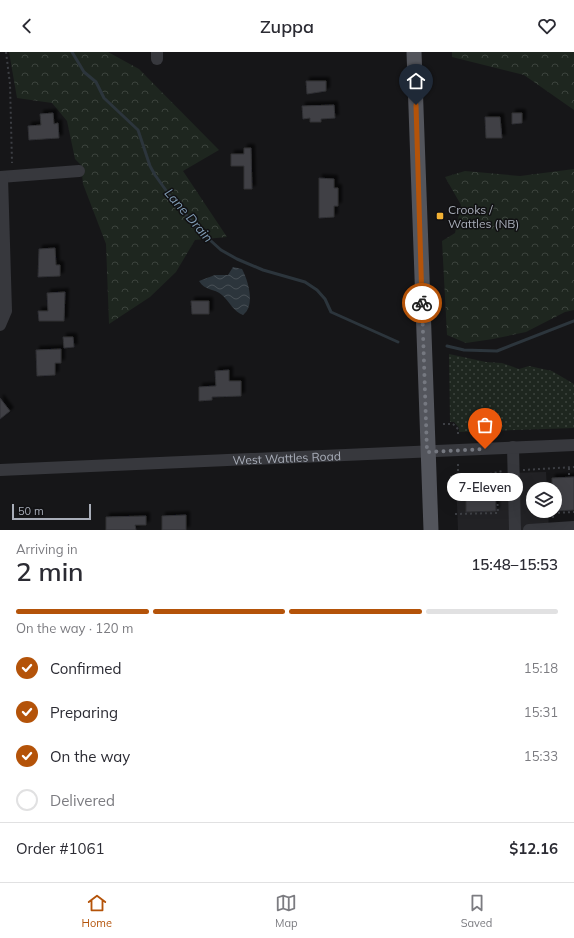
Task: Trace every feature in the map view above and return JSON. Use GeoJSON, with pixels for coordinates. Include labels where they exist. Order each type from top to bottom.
{"type":"FeatureCollection","features":[{"type":"Feature","properties":{"kind":"main road"},"geometry":{"type":"LineString","coordinates":[[414,52],[427,452],[431,530]]}},
{"type":"Feature","properties":{"kind":"street"},"geometry":{"type":"LineString","coordinates":[[0,325],[6,311],[1,177],[79,172]]}},
{"type":"Feature","properties":{"kind":"street","name":"West Wattles Road"},"geometry":{"type":"LineString","coordinates":[[0,470],[574,445]]}},
{"type":"Feature","properties":{"kind":"street"},"geometry":{"type":"LineString","coordinates":[[513,447],[514,530]]}},
{"type":"Feature","properties":{"kind":"street"},"geometry":{"type":"LineString","coordinates":[[529,530],[574,527]]}},
{"type":"Feature","properties":{"kind":"path"},"geometry":{"type":"LineString","coordinates":[[6,52],[10,84],[12,163]]}},
{"type":"Feature","properties":{"kind":"path"},"geometry":{"type":"LineString","coordinates":[[443,424],[453,424],[458,429],[458,434]]}},
{"type":"Feature","properties":{"kind":"path"},"geometry":{"type":"LineString","coordinates":[[458,464],[458,476],[468,487]]}},
{"type":"Feature","properties":{"kind":"path"},"geometry":{"type":"LineString","coordinates":[[518,470],[574,467]]}},
{"type":"Feature","properties":{"kind":"path"},"geometry":{"type":"LineString","coordinates":[[569,468],[569,477]]}},
{"type":"Feature","properties":{"kind":"path"},"geometry":{"type":"LineString","coordinates":[[450,477],[507,471]]}},
{"type":"Feature","properties":{"kind":"path"},"geometry":{"type":"LineString","coordinates":[[455,514],[498,513],[496,473]]}},
{"type":"Feature","properties":{"kind":"path"},"geometry":{"type":"LineString","coordinates":[[553,523],[552,513],[574,512]]}},
{"type":"Feature","properties":{"kind":"shaded area"},"geometry":{"type":"Polygon","coordinates":[[[546,472],[547,482],[526,482],[526,518],[548,518],[549,530],[458,530],[456,478],[484,478],[506,473],[546,472]]]}},
{"type":"Feature","properties":{"kind":"green space"},"geometry":{"type":"Polygon","coordinates":[[[9,52],[108,52],[139,69],[219,150],[183,171],[227,237],[195,240],[176,272],[150,297],[109,324],[106,244],[83,184],[81,165],[75,159],[67,121],[52,103],[17,98],[9,52]]]}},
{"type":"Feature","properties":{"kind":"green space"},"geometry":{"type":"Polygon","coordinates":[[[452,52],[574,52],[574,110],[524,75],[452,57],[452,52]]]}},
{"type":"Feature","properties":{"kind":"green space"},"geometry":{"type":"Polygon","coordinates":[[[574,169],[574,310],[565,312],[526,332],[493,339],[466,343],[447,335],[442,241],[455,233],[461,205],[445,177],[465,171],[520,176],[574,169]]]}},
{"type":"Feature","properties":{"kind":"green space"},"geometry":{"type":"Polygon","coordinates":[[[449,354],[486,362],[502,363],[519,369],[529,366],[552,371],[574,384],[574,428],[459,432],[459,428],[454,422],[450,422],[449,354]]]}},
{"type":"Feature","properties":{"kind":"water"},"geometry":{"type":"Polygon","coordinates":[[[233,267],[242,269],[247,280],[250,293],[249,306],[243,315],[234,309],[222,295],[207,288],[199,281],[215,275],[228,275],[233,267]]]}},
{"type":"Feature","properties":{"kind":"building"},"geometry":{"type":"Polygon","coordinates":[[[306,81],[326,81],[326,91],[307,94],[306,81]]]}},
{"type":"Feature","properties":{"kind":"building"},"geometry":{"type":"Polygon","coordinates":[[[334,105],[335,118],[321,119],[321,122],[310,122],[310,118],[303,119],[302,106],[334,105]]]}},
{"type":"Feature","properties":{"kind":"building"},"geometry":{"type":"Polygon","coordinates":[[[53,113],[54,124],[58,123],[59,138],[29,140],[28,126],[41,125],[40,114],[53,113]]]}},
{"type":"Feature","properties":{"kind":"building"},"geometry":{"type":"Polygon","coordinates":[[[512,113],[522,113],[522,123],[512,124],[512,113]]]}},
{"type":"Feature","properties":{"kind":"building"},"geometry":{"type":"Polygon","coordinates":[[[485,117],[500,117],[502,138],[486,138],[485,117]]]}},
{"type":"Feature","properties":{"kind":"building"},"geometry":{"type":"Polygon","coordinates":[[[244,148],[251,148],[252,189],[244,189],[244,166],[231,166],[231,154],[244,154],[244,148]]]}},
{"type":"Feature","properties":{"kind":"building"},"geometry":{"type":"Polygon","coordinates":[[[319,178],[334,179],[334,188],[338,188],[338,206],[334,206],[334,217],[319,218],[319,178]]]}},
{"type":"Feature","properties":{"kind":"building"},"geometry":{"type":"Polygon","coordinates":[[[55,248],[56,265],[60,265],[60,276],[38,277],[39,249],[55,248]]]}},
{"type":"Feature","properties":{"kind":"building"},"geometry":{"type":"Polygon","coordinates":[[[65,292],[64,321],[39,321],[38,311],[48,311],[47,293],[65,292]]]}},
{"type":"Feature","properties":{"kind":"building"},"geometry":{"type":"Polygon","coordinates":[[[191,301],[209,301],[209,314],[192,314],[191,301]]]}},
{"type":"Feature","properties":{"kind":"building"},"geometry":{"type":"Polygon","coordinates":[[[63,337],[73,337],[74,347],[64,348],[63,337]]]}},
{"type":"Feature","properties":{"kind":"building"},"geometry":{"type":"Polygon","coordinates":[[[61,349],[61,363],[55,363],[55,375],[37,376],[36,350],[61,349]]]}},
{"type":"Feature","properties":{"kind":"building"},"geometry":{"type":"Polygon","coordinates":[[[229,370],[229,381],[241,381],[241,396],[212,397],[212,400],[199,401],[199,387],[216,386],[215,371],[229,370]]]}},
{"type":"Feature","properties":{"kind":"building"},"geometry":{"type":"Polygon","coordinates":[[[0,398],[10,411],[0,419],[0,398]]]}},
{"type":"Feature","properties":{"kind":"building"},"geometry":{"type":"Polygon","coordinates":[[[574,477],[574,510],[562,511],[562,482],[552,482],[552,478],[574,477]]]}},
{"type":"Feature","properties":{"kind":"building"},"geometry":{"type":"Polygon","coordinates":[[[495,482],[496,511],[466,512],[466,490],[472,483],[495,482]]]}},
{"type":"Feature","properties":{"kind":"building"},"geometry":{"type":"Polygon","coordinates":[[[186,515],[186,530],[162,530],[162,516],[186,515]]]}},
{"type":"Feature","properties":{"kind":"building"},"geometry":{"type":"Polygon","coordinates":[[[146,516],[146,525],[135,525],[136,530],[106,530],[106,517],[146,516]]]}},
{"type":"Feature","properties":{"kind":"waterway","name":"Lane Drain"},"geometry":{"type":"LineString","coordinates":[[72,52],[84,72],[96,82],[104,98],[138,130],[150,166],[170,196],[200,231],[221,250],[237,259],[263,270],[305,282],[317,290],[325,299],[331,312],[398,342]]}},
{"type":"Feature","properties":{"kind":"waterway","name":"Lane Drain"},"geometry":{"type":"LineString","coordinates":[[447,346],[464,350],[497,351],[574,321]]}},
{"type":"Feature","properties":{"kind":"way so far"},"geometry":{"type":"LineString","coordinates":[[422,303],[427,452],[485,449]]}},
{"type":"Feature","properties":{"kind":"place","name":"Crooks / Wattles (NB)"},"geometry":{"type":"Point","coordinates":[440,216]}},
{"type":"Feature","properties":{"kind":"place","name":"7-Eleven"},"geometry":{"type":"Point","coordinates":[485,449]}},
{"type":"Feature","properties":{"kind":"route"},"geometry":{"type":"LineString","coordinates":[[416,105],[422,303]]}}]}
